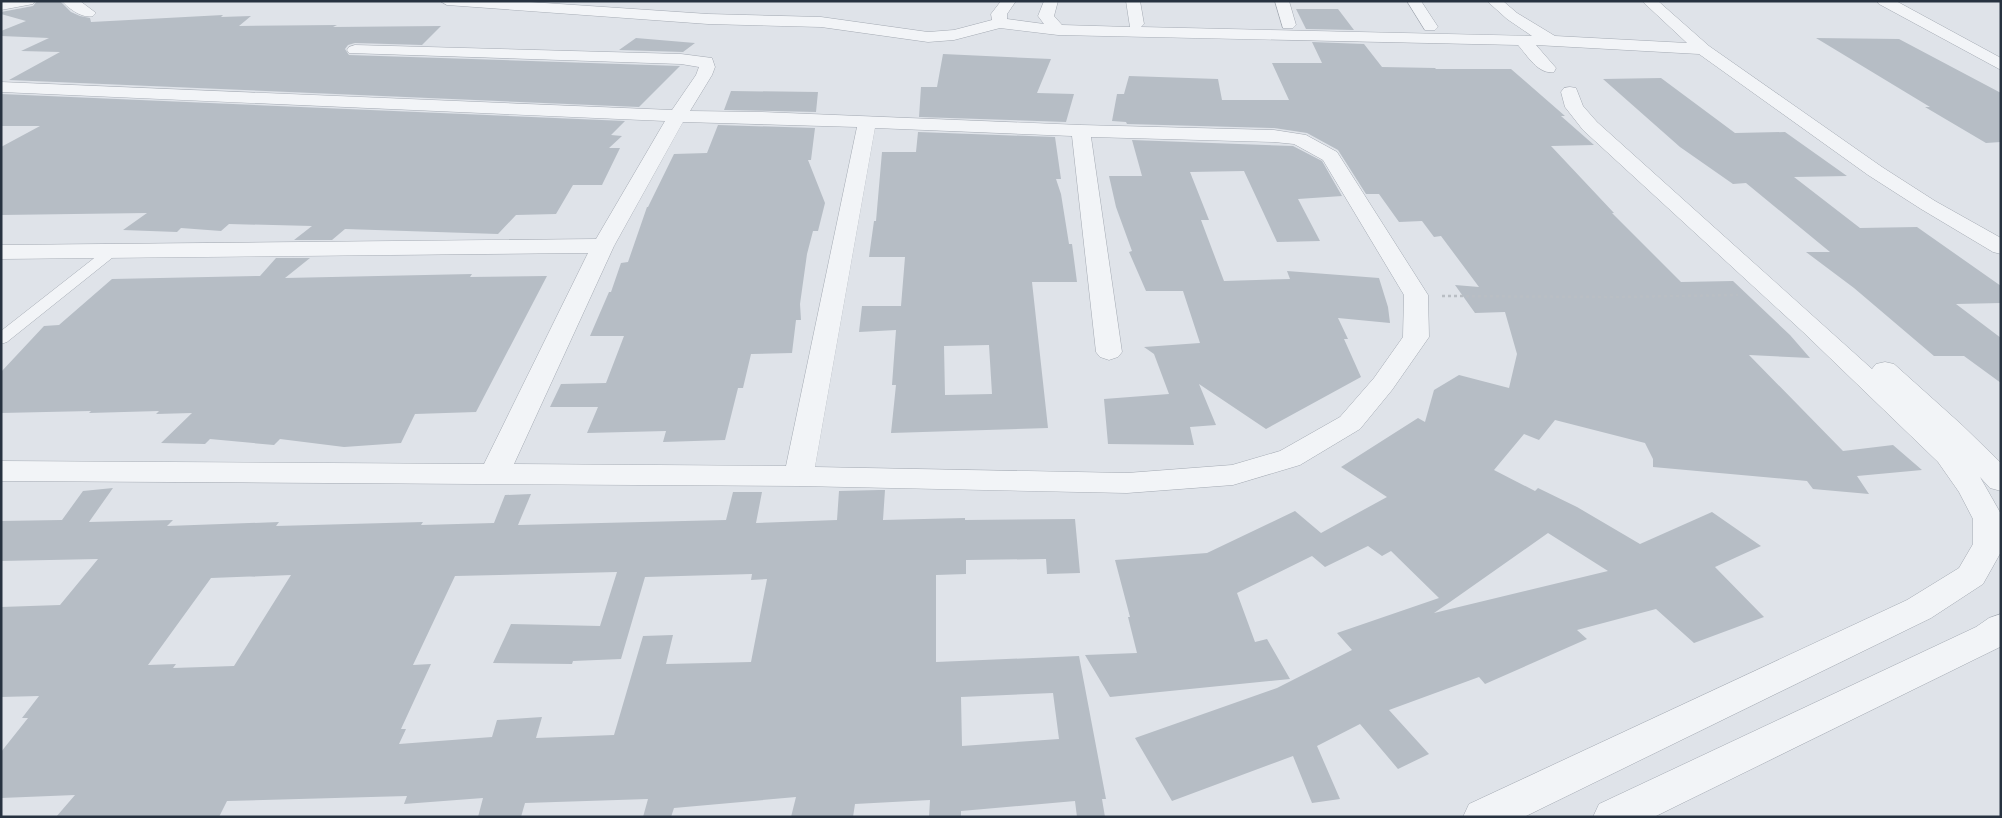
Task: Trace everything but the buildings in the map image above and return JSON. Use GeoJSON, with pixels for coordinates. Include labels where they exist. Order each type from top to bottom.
{"type":"FeatureCollection","features":[{"type":"Feature","properties":{"kind":"street"},"geometry":{"type":"LineString","coordinates":[[1,6],[28,1]]}},
{"type":"Feature","properties":{"kind":"street"},"geometry":{"type":"LineString","coordinates":[[69,1],[88,13]]}},
{"type":"Feature","properties":{"kind":"street"},"geometry":{"type":"LineString","coordinates":[[447,1],[653,16],[821,22],[928,36],[954,35],[1000,23],[1058,30],[1551,41],[1703,49]]}},
{"type":"Feature","properties":{"kind":"street"},"geometry":{"type":"LineString","coordinates":[[1000,23],[999,14],[1009,1]]}},
{"type":"Feature","properties":{"kind":"street"},"geometry":{"type":"LineString","coordinates":[[1051,1],[1046,16],[1058,30]]}},
{"type":"Feature","properties":{"kind":"street"},"geometry":{"type":"LineString","coordinates":[[1133,1],[1136,24]]}},
{"type":"Feature","properties":{"kind":"street"},"geometry":{"type":"LineString","coordinates":[[1282,1],[1288,25]]}},
{"type":"Feature","properties":{"kind":"street"},"geometry":{"type":"LineString","coordinates":[[1414,1],[1430,27]]}},
{"type":"Feature","properties":{"kind":"street"},"geometry":{"type":"LineString","coordinates":[[1494,1],[1512,16],[1551,41]]}},
{"type":"Feature","properties":{"kind":"street"},"geometry":{"type":"LineString","coordinates":[[1649,1],[1703,49],[1875,171],[2001,247]]}},
{"type":"Feature","properties":{"kind":"street"},"geometry":{"type":"LineString","coordinates":[[1884,1],[2001,65]]}},
{"type":"Feature","properties":{"kind":"street"},"geometry":{"type":"LineString","coordinates":[[1523,41],[1558,79],[1596,107],[1800,292],[1952,431],[2001,481]]}},
{"type":"Feature","properties":{"kind":"street"},"geometry":{"type":"LineString","coordinates":[[356,50],[671,58],[706,62],[707,67],[704,75],[677,116],[603,246],[494,474]]}},
{"type":"Feature","properties":{"kind":"street"},"geometry":{"type":"LineString","coordinates":[[1483,817],[1919,609],[1972,576],[1989,544],[1988,519],[1973,489],[1948,455],[1775,292],[1590,126],[1574,107],[1558,79]]}},
{"type":"Feature","properties":{"kind":"street"},"geometry":{"type":"LineString","coordinates":[[1,87],[677,116],[1274,136],[1299,139],[1330,156],[1416,295],[1416,336],[1383,384],[1350,423],[1290,458],[1233,474],[1128,483],[799,476],[1,471]]}},
{"type":"Feature","properties":{"kind":"street"},"geometry":{"type":"LineString","coordinates":[[799,476],[867,122]]}},
{"type":"Feature","properties":{"kind":"street"},"geometry":{"type":"LineString","coordinates":[[1081,131],[1109,352]]}},
{"type":"Feature","properties":{"kind":"street"},"geometry":{"type":"LineString","coordinates":[[1,252],[603,246]]}},
{"type":"Feature","properties":{"kind":"street"},"geometry":{"type":"LineString","coordinates":[[1775,292],[1800,292]]}},
{"type":"Feature","properties":{"kind":"street"},"geometry":{"type":"LineString","coordinates":[[1614,817],[1988,637],[2001,627]]}},
{"type":"Feature","properties":{"kind":"lane"},"geometry":{"type":"LineString","coordinates":[[1,339],[112,251]]}},
{"type":"Feature","properties":{"kind":"path"},"geometry":{"type":"LineString","coordinates":[[1416,295],[1617,297],[1775,292]]}}]}
